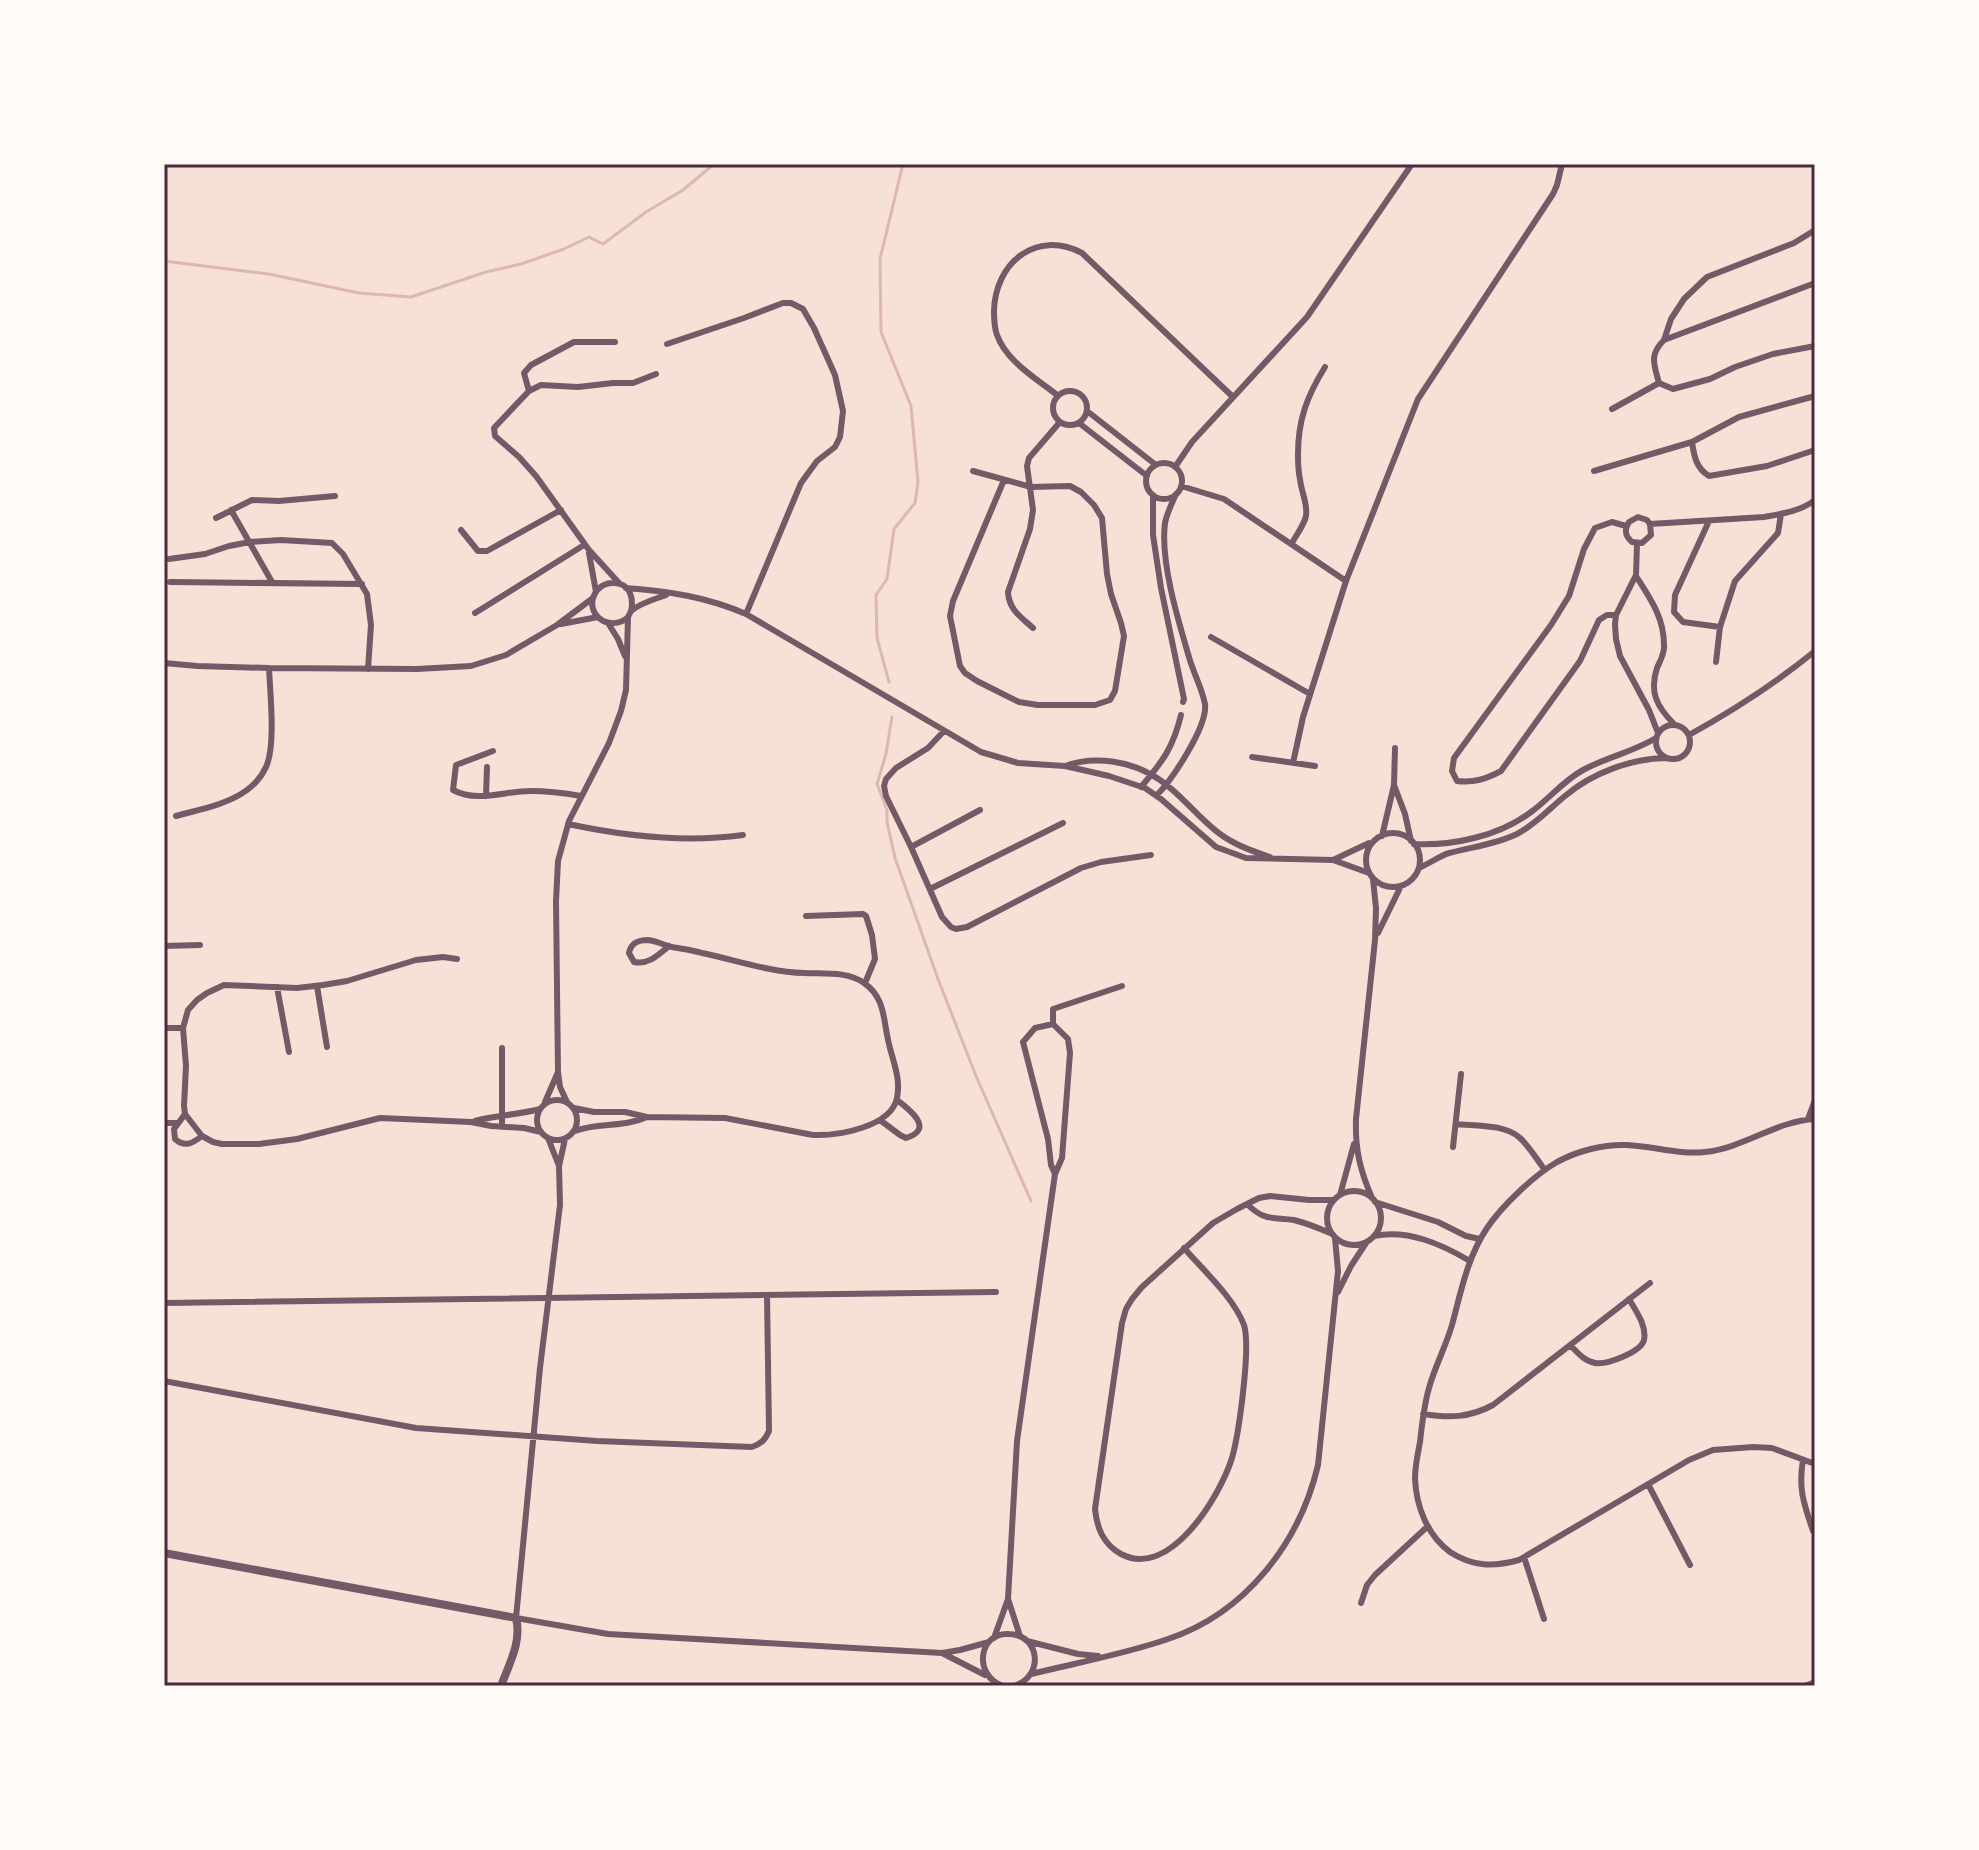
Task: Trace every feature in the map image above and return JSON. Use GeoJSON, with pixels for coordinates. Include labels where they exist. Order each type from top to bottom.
{"type":"FeatureCollection","features":[{"type":"Feature","properties":{"kind":"street"},"geometry":{"type":"LineString","coordinates":[[1175,467],[1192,442],[1307,317],[1412,164]]}},
{"type":"Feature","properties":{"kind":"street"},"geometry":{"type":"LineString","coordinates":[[1293,763],[1303,717],[1346,581],[1418,399],[1553,194],[1562,164]]}},
{"type":"Feature","properties":{"kind":"street"},"geometry":{"type":"LineString","coordinates":[[1659,383],[1653,362],[1656,349],[1664,340],[1671,319],[1684,299],[1707,277],[1794,243],[1815,230]]}},
{"type":"Feature","properties":{"kind":"street"},"geometry":{"type":"LineString","coordinates":[[1057,395],[1010,357],[1001,345],[994,325],[994,305],[1001,278],[1017,258],[1040,246],[1058,245],[1082,253],[1233,397]]}},
{"type":"Feature","properties":{"kind":"street"},"geometry":{"type":"LineString","coordinates":[[1664,340],[1815,283]]}},
{"type":"Feature","properties":{"kind":"street"},"geometry":{"type":"LineString","coordinates":[[667,344],[783,303],[797,305],[803,309],[814,328],[835,375],[843,411],[840,437],[835,447],[817,461],[801,483],[746,614]]}},
{"type":"Feature","properties":{"kind":"street"},"geometry":{"type":"LineString","coordinates":[[529,391],[524,373],[531,365],[574,342],[615,342]]}},
{"type":"Feature","properties":{"kind":"street"},"geometry":{"type":"LineString","coordinates":[[1659,383],[1673,389],[1710,379],[1773,354],[1815,346]]}},
{"type":"Feature","properties":{"kind":"street"},"geometry":{"type":"LineString","coordinates":[[1292,543],[1303,525],[1306,510],[1298,454],[1302,415],[1311,390],[1325,367]]}},
{"type":"Feature","properties":{"kind":"street"},"geometry":{"type":"LineString","coordinates":[[656,374],[633,383],[569,387],[547,384],[529,391],[494,428],[495,436],[530,470],[586,547],[632,598],[626,690],[616,729],[568,824],[558,861],[560,1087],[567,1102],[574,1108],[594,1112],[625,1112],[647,1117],[725,1118],[813,1135],[828,1136],[854,1130],[888,1114],[897,1100],[897,1072],[882,1005],[865,983],[840,974],[780,971],[648,940],[634,943],[629,953],[634,962],[647,963],[669,946]]}},
{"type":"Feature","properties":{"kind":"street"},"geometry":{"type":"LineString","coordinates":[[1612,409],[1659,383]]}},
{"type":"Feature","properties":{"kind":"street"},"geometry":{"type":"LineString","coordinates":[[1071,390],[1086,401],[1087,411],[1079,423],[1069,425],[1056,419],[1052,409],[1057,395],[1071,390]]}},
{"type":"Feature","properties":{"kind":"street"},"geometry":{"type":"LineString","coordinates":[[1594,471],[1692,442],[1739,417],[1815,396]]}},
{"type":"Feature","properties":{"kind":"street"},"geometry":{"type":"LineString","coordinates":[[1087,411],[1156,465]]}},
{"type":"Feature","properties":{"kind":"street"},"geometry":{"type":"LineString","coordinates":[[1033,628],[1014,611],[1008,592],[1030,529],[1033,510],[1027,466],[1029,458],[1060,422]]}},
{"type":"Feature","properties":{"kind":"street"},"geometry":{"type":"LineString","coordinates":[[1079,423],[1147,476]]}},
{"type":"Feature","properties":{"kind":"street"},"geometry":{"type":"LineString","coordinates":[[1692,442],[1701,471],[1709,476],[1767,466],[1815,450]]}},
{"type":"Feature","properties":{"kind":"street"},"geometry":{"type":"LineString","coordinates":[[1156,796],[1167,785],[1201,725],[1205,706],[1170,587],[1165,520],[1181,486],[1181,476],[1175,467],[1166,463],[1152,468],[1147,476],[1147,486],[1153,495],[1167,499],[1176,494]]}},
{"type":"Feature","properties":{"kind":"street"},"geometry":{"type":"LineString","coordinates":[[973,471],[1031,487],[1070,486],[1094,505],[1102,518],[1109,584],[1124,636],[1115,691],[1110,700],[1095,705],[1019,702],[977,681],[960,666],[950,616],[953,601],[1004,480]]}},
{"type":"Feature","properties":{"kind":"street"},"geometry":{"type":"LineString","coordinates":[[1181,486],[1224,499],[1346,581]]}},
{"type":"Feature","properties":{"kind":"street"},"geometry":{"type":"LineString","coordinates":[[1153,495],[1153,535],[1183,702]]}},
{"type":"Feature","properties":{"kind":"street"},"geometry":{"type":"LineString","coordinates":[[216,518],[252,500],[335,496]]}},
{"type":"Feature","properties":{"kind":"street"},"geometry":{"type":"LineString","coordinates":[[1650,524],[1651,535],[1642,543],[1626,535],[1626,526],[1638,517],[1650,524],[1764,517],[1809,505],[1815,500]]}},
{"type":"Feature","properties":{"kind":"street"},"geometry":{"type":"LineString","coordinates":[[231,510],[272,582]]}},
{"type":"Feature","properties":{"kind":"street"},"geometry":{"type":"LineString","coordinates":[[461,530],[478,551],[487,551],[561,510]]}},
{"type":"Feature","properties":{"kind":"street"},"geometry":{"type":"LineString","coordinates":[[1716,662],[1720,627],[1735,581],[1778,533],[1781,514]]}},
{"type":"Feature","properties":{"kind":"street"},"geometry":{"type":"LineString","coordinates":[[1709,521],[1675,595],[1674,612],[1683,622],[1720,627]]}},
{"type":"Feature","properties":{"kind":"street"},"geometry":{"type":"LineString","coordinates":[[1616,615],[1607,615],[1599,620],[1580,661],[1501,771],[1487,779],[1457,781],[1452,771],[1454,758],[1569,596],[1584,549],[1595,528],[1612,522],[1626,526]]}},
{"type":"Feature","properties":{"kind":"street"},"geometry":{"type":"LineString","coordinates":[[169,559],[205,554],[250,542],[332,543],[343,554],[367,594],[371,636],[368,669]]}},
{"type":"Feature","properties":{"kind":"street"},"geometry":{"type":"LineString","coordinates":[[1637,543],[1636,575],[1616,615],[1615,624],[1620,656],[1649,710],[1659,752],[1667,758]]}},
{"type":"Feature","properties":{"kind":"street"},"geometry":{"type":"LineString","coordinates":[[586,547],[594,595],[593,608],[598,617],[608,623],[627,660]]}},
{"type":"Feature","properties":{"kind":"street"},"geometry":{"type":"LineString","coordinates":[[475,613],[586,547]]}},
{"type":"Feature","properties":{"kind":"street"},"geometry":{"type":"LineString","coordinates":[[1636,575],[1657,608],[1665,648],[1652,683],[1661,709],[1674,724]]}},
{"type":"Feature","properties":{"kind":"street"},"geometry":{"type":"LineString","coordinates":[[170,582],[362,584]]}},
{"type":"Feature","properties":{"kind":"street"},"geometry":{"type":"LineString","coordinates":[[164,663],[368,669],[471,666],[506,655],[557,625],[607,584],[687,594],[746,614],[981,752],[1032,765],[1065,766],[1141,787],[1216,847],[1246,858],[1333,860],[1371,876],[1386,887],[1401,886]]}},
{"type":"Feature","properties":{"kind":"street"},"geometry":{"type":"LineString","coordinates":[[608,623],[619,623],[669,594]]}},
{"type":"Feature","properties":{"kind":"street"},"geometry":{"type":"LineString","coordinates":[[557,625],[598,617]]}},
{"type":"Feature","properties":{"kind":"street"},"geometry":{"type":"LineString","coordinates":[[1211,637],[1310,694]]}},
{"type":"Feature","properties":{"kind":"street"},"geometry":{"type":"LineString","coordinates":[[1689,735],[1741,705],[1815,651]]}},
{"type":"Feature","properties":{"kind":"street"},"geometry":{"type":"LineString","coordinates":[[176,816],[226,801],[252,786],[261,775],[269,756],[269,668]]}},
{"type":"Feature","properties":{"kind":"street"},"geometry":{"type":"LineString","coordinates":[[1141,787],[1162,763],[1177,732],[1181,715]]}},
{"type":"Feature","properties":{"kind":"street"},"geometry":{"type":"LineString","coordinates":[[1333,860],[1382,836],[1397,833],[1413,842],[1443,844],[1483,835],[1532,811],[1582,770],[1642,747],[1657,736],[1664,726],[1674,724],[1683,727],[1689,735],[1690,745],[1686,754],[1677,759],[1641,760],[1595,777],[1573,789],[1536,823],[1521,832],[1491,845],[1450,853],[1419,868]]}},
{"type":"Feature","properties":{"kind":"street"},"geometry":{"type":"LineString","coordinates":[[944,731],[928,748],[896,768],[884,786],[946,923],[951,927],[960,929],[1081,868],[1151,855]]}},
{"type":"Feature","properties":{"kind":"street"},"geometry":{"type":"LineString","coordinates":[[1382,836],[1394,785],[1395,748]]}},
{"type":"Feature","properties":{"kind":"street"},"geometry":{"type":"LineString","coordinates":[[493,751],[456,765],[452,786],[456,792],[486,796],[527,791],[581,796]]}},
{"type":"Feature","properties":{"kind":"street"},"geometry":{"type":"LineString","coordinates":[[1252,757],[1315,766]]}},
{"type":"Feature","properties":{"kind":"street"},"geometry":{"type":"LineString","coordinates":[[1065,766],[1086,760],[1103,760],[1141,770],[1167,785],[1218,833],[1273,858]]}},
{"type":"Feature","properties":{"kind":"street"},"geometry":{"type":"LineString","coordinates":[[486,796],[487,767]]}},
{"type":"Feature","properties":{"kind":"street"},"geometry":{"type":"LineString","coordinates":[[1375,940],[1401,886],[1415,876],[1420,860],[1394,785]]}},
{"type":"Feature","properties":{"kind":"street"},"geometry":{"type":"LineString","coordinates":[[911,847],[980,810]]}},
{"type":"Feature","properties":{"kind":"street"},"geometry":{"type":"LineString","coordinates":[[930,889],[1063,823]]}},
{"type":"Feature","properties":{"kind":"street"},"geometry":{"type":"LineString","coordinates":[[568,824],[604,832],[647,836],[719,838],[743,835]]}},
{"type":"Feature","properties":{"kind":"street"},"geometry":{"type":"LineString","coordinates":[[1337,1295],[1351,1266],[1374,1236],[1381,1215],[1359,1166],[1355,1142],[1375,940],[1376,908],[1366,856],[1374,841]]}},
{"type":"Feature","properties":{"kind":"street"},"geometry":{"type":"LineString","coordinates":[[806,916],[866,916],[875,959],[865,983]]}},
{"type":"Feature","properties":{"kind":"street"},"geometry":{"type":"LineString","coordinates":[[164,946],[200,945]]}},
{"type":"Feature","properties":{"kind":"street"},"geometry":{"type":"LineString","coordinates":[[457,959],[430,957],[347,981],[317,986],[224,985],[216,988],[188,1010],[183,1028],[185,1114],[202,1136],[222,1144],[259,1144],[297,1139],[380,1118],[524,1128],[541,1132],[548,1138],[559,1166]]}},
{"type":"Feature","properties":{"kind":"street"},"geometry":{"type":"LineString","coordinates":[[317,986],[327,1047]]}},
{"type":"Feature","properties":{"kind":"street"},"geometry":{"type":"LineString","coordinates":[[990,1681],[984,1670],[982,1655],[992,1640],[1008,1599],[1017,1441],[1055,1174],[1062,1158],[1070,1053],[1068,1039],[1053,1024],[1053,1009],[1122,986]]}},
{"type":"Feature","properties":{"kind":"street"},"geometry":{"type":"LineString","coordinates":[[277,987],[289,1052]]}},
{"type":"Feature","properties":{"kind":"street"},"geometry":{"type":"LineString","coordinates":[[1053,1024],[1035,1028],[1023,1042],[1055,1174]]}},
{"type":"Feature","properties":{"kind":"street"},"geometry":{"type":"LineString","coordinates":[[164,1028],[183,1028]]}},
{"type":"Feature","properties":{"kind":"street"},"geometry":{"type":"LineString","coordinates":[[502,1048],[502,1126]]}},
{"type":"Feature","properties":{"kind":"street"},"geometry":{"type":"LineString","coordinates":[[541,1132],[537,1120],[558,1072]]}},
{"type":"Feature","properties":{"kind":"street"},"geometry":{"type":"LineString","coordinates":[[1453,1147],[1461,1074]]}},
{"type":"Feature","properties":{"kind":"street"},"geometry":{"type":"LineString","coordinates":[[471,1122],[542,1107],[555,1099],[567,1102]]}},
{"type":"Feature","properties":{"kind":"street"},"geometry":{"type":"LineString","coordinates":[[880,1120],[906,1138],[916,1134],[920,1123],[897,1100]]}},
{"type":"Feature","properties":{"kind":"street"},"geometry":{"type":"LineString","coordinates":[[1815,1100],[1812,1119],[1788,1123],[1725,1148],[1685,1153],[1626,1145],[1603,1146],[1580,1152],[1545,1170],[1498,1214],[1480,1239],[1470,1261],[1452,1326],[1429,1388],[1415,1476],[1418,1498],[1428,1526],[1439,1542],[1471,1563],[1486,1566],[1505,1564],[1524,1557],[1689,1460],[1713,1450],[1772,1448],[1815,1464]]}},
{"type":"Feature","properties":{"kind":"street"},"geometry":{"type":"LineString","coordinates":[[574,1108],[578,1119],[575,1131]]}},
{"type":"Feature","properties":{"kind":"street"},"geometry":{"type":"LineString","coordinates":[[185,1114],[177,1123],[173,1134],[175,1139],[186,1145],[202,1136]]}},
{"type":"Feature","properties":{"kind":"street"},"geometry":{"type":"LineString","coordinates":[[548,1138],[565,1139],[586,1127],[625,1125],[647,1117]]}},
{"type":"Feature","properties":{"kind":"street"},"geometry":{"type":"LineString","coordinates":[[164,1123],[177,1123]]}},
{"type":"Feature","properties":{"kind":"street"},"geometry":{"type":"LineString","coordinates":[[1456,1124],[1510,1132],[1520,1138],[1545,1170]]}},
{"type":"Feature","properties":{"kind":"street"},"geometry":{"type":"LineString","coordinates":[[501,1686],[519,1633],[516,1618],[540,1368],[560,1205],[559,1166],[565,1139]]}},
{"type":"Feature","properties":{"kind":"street"},"geometry":{"type":"LineString","coordinates":[[1340,1195],[1355,1142]]}},
{"type":"Feature","properties":{"kind":"street"},"geometry":{"type":"LineString","coordinates":[[1031,1674],[1170,1639],[1209,1620],[1264,1573],[1290,1539],[1313,1487],[1318,1465],[1337,1295],[1338,1271],[1333,1235],[1326,1216],[1333,1200],[1348,1191],[1357,1191],[1480,1239]]}},
{"type":"Feature","properties":{"kind":"street"},"geometry":{"type":"LineString","coordinates":[[1184,1248],[1230,1300],[1244,1326],[1247,1352],[1239,1419],[1233,1455],[1226,1473],[1217,1493],[1195,1524],[1165,1554],[1136,1560],[1124,1556],[1105,1542],[1096,1521],[1095,1509],[1119,1337],[1126,1309],[1132,1299],[1184,1248],[1213,1223],[1247,1204],[1270,1196],[1333,1200]]}},
{"type":"Feature","properties":{"kind":"street"},"geometry":{"type":"LineString","coordinates":[[1247,1204],[1265,1217],[1306,1223],[1333,1235],[1344,1244],[1353,1246],[1366,1243]]}},
{"type":"Feature","properties":{"kind":"street"},"geometry":{"type":"LineString","coordinates":[[1374,1236],[1407,1234],[1450,1249],[1470,1261]]}},
{"type":"Feature","properties":{"kind":"street"},"geometry":{"type":"LineString","coordinates":[[1423,1414],[1446,1418],[1482,1411],[1507,1395],[1650,1283]]}},
{"type":"Feature","properties":{"kind":"street"},"geometry":{"type":"LineString","coordinates":[[164,1303],[996,1292]]}},
{"type":"Feature","properties":{"kind":"street"},"geometry":{"type":"LineString","coordinates":[[164,1381],[416,1428],[743,1448],[760,1444],[769,1431],[767,1295]]}},
{"type":"Feature","properties":{"kind":"street"},"geometry":{"type":"LineString","coordinates":[[1570,1345],[1585,1359],[1600,1363],[1638,1349],[1643,1344],[1643,1327],[1629,1299]]}},
{"type":"Feature","properties":{"kind":"street"},"geometry":{"type":"LineString","coordinates":[[1803,1460],[1800,1488],[1813,1531]]}},
{"type":"Feature","properties":{"kind":"street"},"geometry":{"type":"LineString","coordinates":[[1648,1484],[1690,1565]]}},
{"type":"Feature","properties":{"kind":"street"},"geometry":{"type":"LineString","coordinates":[[1361,1603],[1367,1585],[1375,1575],[1428,1526]]}},
{"type":"Feature","properties":{"kind":"street"},"geometry":{"type":"LineString","coordinates":[[164,1553],[608,1634],[942,1653],[1011,1634],[1027,1641],[1035,1657],[1031,1674],[1017,1686]]}},
{"type":"Feature","properties":{"kind":"street"},"geometry":{"type":"LineString","coordinates":[[1524,1557],[1544,1619]]}},
{"type":"Feature","properties":{"kind":"street"},"geometry":{"type":"LineString","coordinates":[[1008,1599],[1020,1636]]}},
{"type":"Feature","properties":{"kind":"street"},"geometry":{"type":"LineString","coordinates":[[1027,1641],[1070,1652],[1103,1656]]}},
{"type":"Feature","properties":{"kind":"street"},"geometry":{"type":"LineString","coordinates":[[942,1653],[1003,1686]]}},
{"type":"Feature","properties":{"kind":"street"},"geometry":{"type":"LineString","coordinates":[[1805,1686],[1815,1682]]}},
{"type":"Feature","properties":{"kind":"waterway"},"geometry":{"type":"LineString","coordinates":[[164,261],[269,274],[359,293],[411,297],[521,264],[589,237],[603,244],[646,212],[683,190],[714,164]]}},
{"type":"Feature","properties":{"kind":"waterway"},"geometry":{"type":"LineString","coordinates":[[889,682],[877,638],[876,595],[887,579],[894,529],[915,503],[918,482],[911,406],[881,332],[880,259],[903,164]]}},
{"type":"Feature","properties":{"kind":"waterway"},"geometry":{"type":"LineString","coordinates":[[892,717],[877,784],[887,810],[895,858],[976,1076],[1031,1201]]}}]}
